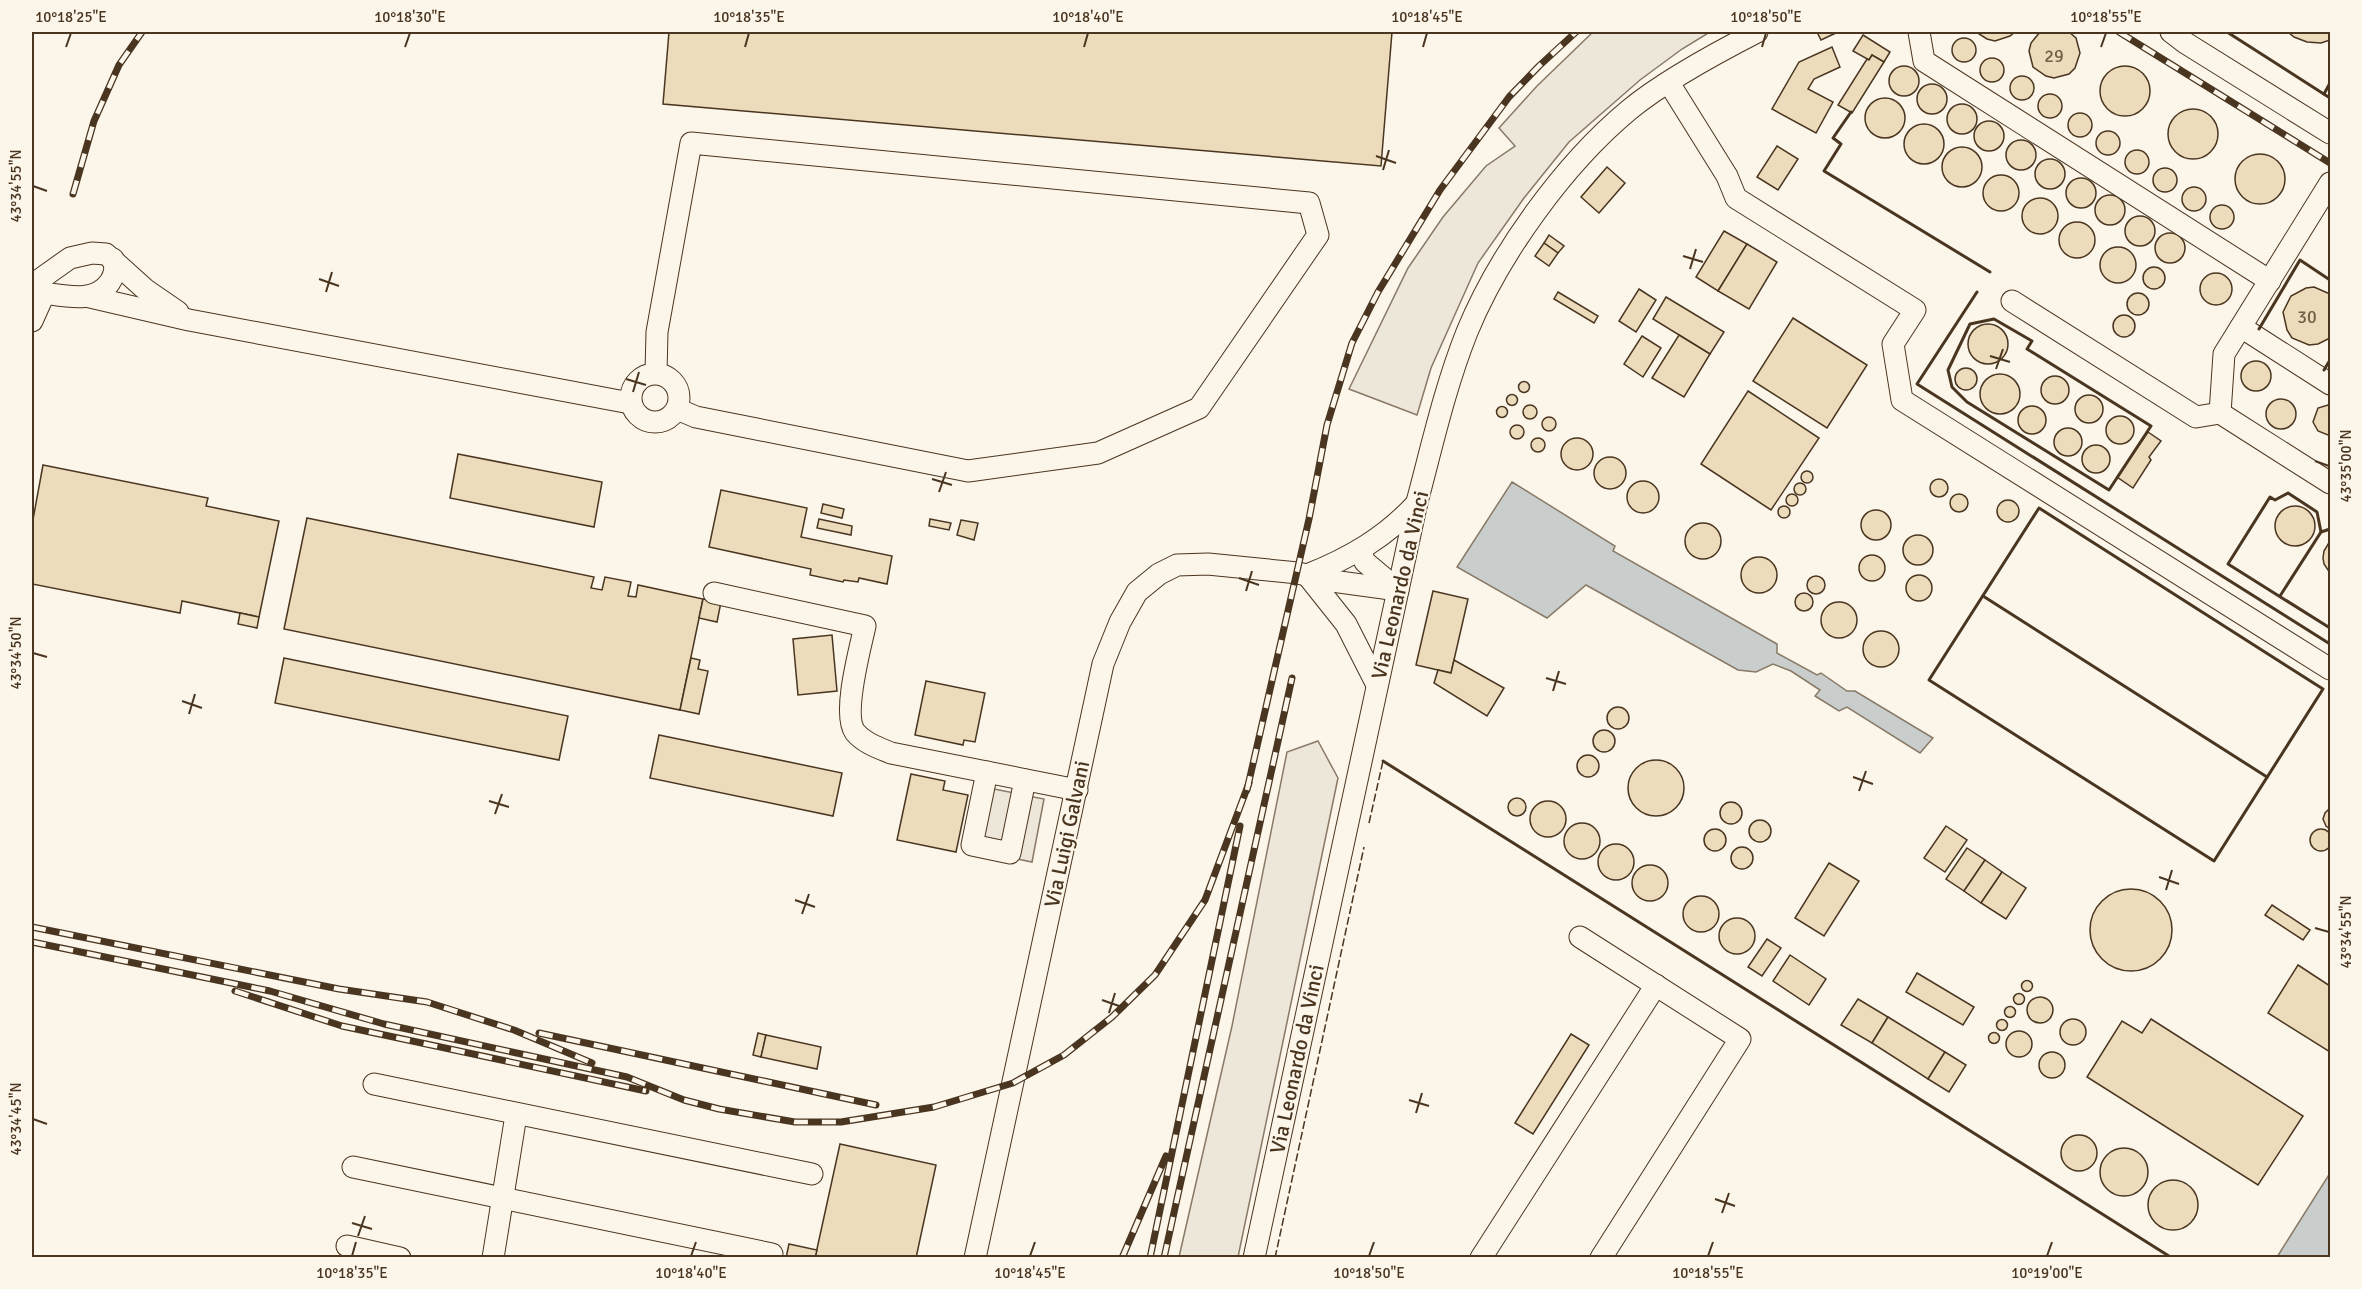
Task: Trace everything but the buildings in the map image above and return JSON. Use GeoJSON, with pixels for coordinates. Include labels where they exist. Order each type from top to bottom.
{"type":"FeatureCollection","features":[{"type":"Feature","properties":{"kind":"street","name":"Via Leonardo da Vinci"},"geometry":{"type":"LineString","coordinates":[[1254,1257],[1417,502],[1455,365],[1479,307],[1507,255],[1548,197],[1592,145],[1631,109],[1669,83],[1757,32]]}},
{"type":"Feature","properties":{"kind":"street"},"geometry":{"type":"LineString","coordinates":[[1919,32],[1924,61],[2270,280]]}},
{"type":"Feature","properties":{"kind":"street"},"geometry":{"type":"LineString","coordinates":[[2170,32],[2331,133]]}},
{"type":"Feature","properties":{"kind":"street"},"geometry":{"type":"LineString","coordinates":[[1669,83],[1726,176],[1736,198],[1915,310],[1893,344],[1902,400],[2331,669]]}},
{"type":"Feature","properties":{"kind":"street"},"geometry":{"type":"LineString","coordinates":[[656,374],[657,332],[691,142],[1309,203],[1318,235],[1199,408],[1098,453],[968,471],[696,417],[677,409]]}},
{"type":"Feature","properties":{"kind":"street"},"geometry":{"type":"LineString","coordinates":[[2220,413],[2224,354],[2331,183]]}},
{"type":"Feature","properties":{"kind":"street"},"geometry":{"type":"LineString","coordinates":[[32,321],[36,290],[70,258],[92,253],[106,254],[146,290],[189,320]]}},
{"type":"Feature","properties":{"kind":"street"},"geometry":{"type":"LineString","coordinates":[[90,297],[101,292],[112,279],[115,270],[113,260]]}},
{"type":"Feature","properties":{"kind":"street"},"geometry":{"type":"LineString","coordinates":[[36,290],[90,297],[189,320],[630,403]]}},
{"type":"Feature","properties":{"kind":"street"},"geometry":{"type":"LineString","coordinates":[[2012,301],[2196,417],[2220,413],[2331,483]]}},
{"type":"Feature","properties":{"kind":"street"},"geometry":{"type":"LineString","coordinates":[[2241,327],[2331,384]]}},
{"type":"Feature","properties":{"kind":"street"},"geometry":{"type":"LineString","coordinates":[[649,374],[656,374],[664,375],[676,386],[679,401],[677,409],[668,418],[655,422],[642,419],[630,403],[632,388],[636,382],[649,374]]}},
{"type":"Feature","properties":{"kind":"street"},"geometry":{"type":"LineString","coordinates":[[1377,685],[1346,624],[1307,575],[1360,551],[1394,527],[1417,502]]}},
{"type":"Feature","properties":{"kind":"street"},"geometry":{"type":"LineString","coordinates":[[1360,551],[1365,562],[1398,590]]}},
{"type":"Feature","properties":{"kind":"street","name":"Via Luigi Galvani"},"geometry":{"type":"LineString","coordinates":[[975,1257],[1103,664],[1120,622],[1137,592],[1159,574],[1177,564],[1208,564],[1307,575],[1332,581],[1398,590]]}},
{"type":"Feature","properties":{"kind":"street"},"geometry":{"type":"LineString","coordinates":[[714,593],[865,626],[848,712],[855,731],[872,746],[891,753],[1077,790]]}},
{"type":"Feature","properties":{"kind":"street"},"geometry":{"type":"LineString","coordinates":[[987,772],[972,845],[1010,853],[1025,780]]}},
{"type":"Feature","properties":{"kind":"street"},"geometry":{"type":"LineString","coordinates":[[1580,937],[1740,1039],[1601,1257]]}},
{"type":"Feature","properties":{"kind":"street"},"geometry":{"type":"LineString","coordinates":[[1480,1257],[1656,985]]}},
{"type":"Feature","properties":{"kind":"street"},"geometry":{"type":"LineString","coordinates":[[374,1084],[812,1174]]}},
{"type":"Feature","properties":{"kind":"street"},"geometry":{"type":"LineString","coordinates":[[494,1257],[516,1115]]}},
{"type":"Feature","properties":{"kind":"street"},"geometry":{"type":"LineString","coordinates":[[353,1167],[772,1254]]}},
{"type":"Feature","properties":{"kind":"street"},"geometry":{"type":"LineString","coordinates":[[347,1246],[400,1257]]}},
{"type":"Feature","properties":{"kind":"shaded area"},"geometry":{"type":"Polygon","coordinates":[[[1593,32],[1710,32],[1682,49],[1640,80],[1569,142],[1524,198],[1478,263],[1431,368],[1417,415],[1349,389],[1408,268],[1443,217],[1486,166],[1515,146],[1499,128],[1537,86],[1593,32]]]}},
{"type":"Feature","properties":{"kind":"shaded area"},"geometry":{"type":"Polygon","coordinates":[[[1512,482],[1615,546],[1613,551],[1777,644],[1777,653],[1817,675],[1821,673],[1847,691],[1855,691],[1933,738],[1920,753],[1847,707],[1839,711],[1815,696],[1820,690],[1791,671],[1773,664],[1756,672],[1738,670],[1586,585],[1547,618],[1457,567],[1512,482]]]}},
{"type":"Feature","properties":{"kind":"shaded area"},"geometry":{"type":"Polygon","coordinates":[[[1318,741],[1338,778],[1238,1257],[1179,1257],[1232,1026],[1287,752],[1318,741]]]}},
{"type":"Feature","properties":{"kind":"shaded area"},"geometry":{"type":"Polygon","coordinates":[[[979,786],[1044,799],[1032,862],[967,849],[979,786]]]}},
{"type":"Feature","properties":{"kind":"shaded area"},"geometry":{"type":"Polygon","coordinates":[[[2330,1173],[2330,1257],[2277,1257],[2330,1173]]]}},
{"type":"Feature","properties":{"kind":"railway"},"geometry":{"type":"LineString","coordinates":[[73,194],[94,121],[119,65],[142,32]]}},
{"type":"Feature","properties":{"kind":"railway"},"geometry":{"type":"LineString","coordinates":[[1247,790],[1309,519],[1327,425],[1352,343],[1378,292],[1440,190],[1509,97],[1576,32]]}},
{"type":"Feature","properties":{"kind":"railway"},"geometry":{"type":"LineString","coordinates":[[2119,32],[2330,163]]}},
{"type":"Feature","properties":{"kind":"railway"},"geometry":{"type":"LineString","coordinates":[[1164,1258],[1292,678]]}},
{"type":"Feature","properties":{"kind":"railway"},"geometry":{"type":"LineString","coordinates":[[32,942],[270,991],[384,1024],[627,1077],[684,1100],[719,1109],[795,1122],[841,1122],[934,1107],[1013,1083],[1064,1055],[1112,1017],[1155,975],[1205,900],[1249,783]]}},
{"type":"Feature","properties":{"kind":"railway"},"geometry":{"type":"LineString","coordinates":[[1150,1258],[1240,826]]}},
{"type":"Feature","properties":{"kind":"railway"},"geometry":{"type":"LineString","coordinates":[[32,927],[339,989],[427,1002],[514,1030],[592,1063]]}},
{"type":"Feature","properties":{"kind":"railway"},"geometry":{"type":"LineString","coordinates":[[235,991],[342,1026],[646,1091]]}},
{"type":"Feature","properties":{"kind":"railway"},"geometry":{"type":"LineString","coordinates":[[539,1033],[876,1105]]}},
{"type":"Feature","properties":{"kind":"railway"},"geometry":{"type":"LineString","coordinates":[[1122,1258],[1166,1156]]}},
{"type":"Feature","properties":{"kind":"fence"},"geometry":{"type":"LineString","coordinates":[[1369,823],[1383,761]]}},
{"type":"Feature","properties":{"kind":"fence"},"geometry":{"type":"LineString","coordinates":[[1275,1258],[1364,847]]}},
{"type":"Feature","properties":{"kind":"wall"},"geometry":{"type":"LineString","coordinates":[[2227,32],[2330,98]]}},
{"type":"Feature","properties":{"kind":"wall"},"geometry":{"type":"LineString","coordinates":[[2324,94],[2330,83]]}},
{"type":"Feature","properties":{"kind":"wall"},"geometry":{"type":"LineString","coordinates":[[1851,112],[1833,138],[1841,144],[1824,171],[1990,272]]}},
{"type":"Feature","properties":{"kind":"wall"},"geometry":{"type":"LineString","coordinates":[[2259,329],[2300,260],[2330,280]]}},
{"type":"Feature","properties":{"kind":"wall"},"geometry":{"type":"LineString","coordinates":[[1977,292],[1917,384],[2330,644]]}},
{"type":"Feature","properties":{"kind":"wall"},"geometry":{"type":"LineString","coordinates":[[1994,319],[2032,341],[2027,349],[2151,426],[2109,490],[1967,402],[1952,387],[1948,370],[1970,324],[1994,319]]}},
{"type":"Feature","properties":{"kind":"wall"},"geometry":{"type":"LineString","coordinates":[[2324,370],[2330,360]]}},
{"type":"Feature","properties":{"kind":"wall"},"geometry":{"type":"LineString","coordinates":[[2321,532],[2317,512],[2288,493],[2275,500],[2270,497],[2228,564],[2330,628]]}},
{"type":"Feature","properties":{"kind":"wall"},"geometry":{"type":"LineString","coordinates":[[2039,508],[2323,689],[2214,861],[1929,680],[2039,508]]}},
{"type":"Feature","properties":{"kind":"wall"},"geometry":{"type":"LineString","coordinates":[[2280,596],[2321,532],[2330,529]]}},
{"type":"Feature","properties":{"kind":"wall"},"geometry":{"type":"LineString","coordinates":[[1983,596],[2267,777]]}},
{"type":"Feature","properties":{"kind":"wall"},"geometry":{"type":"LineString","coordinates":[[1383,761],[2172,1258]]}}]}
